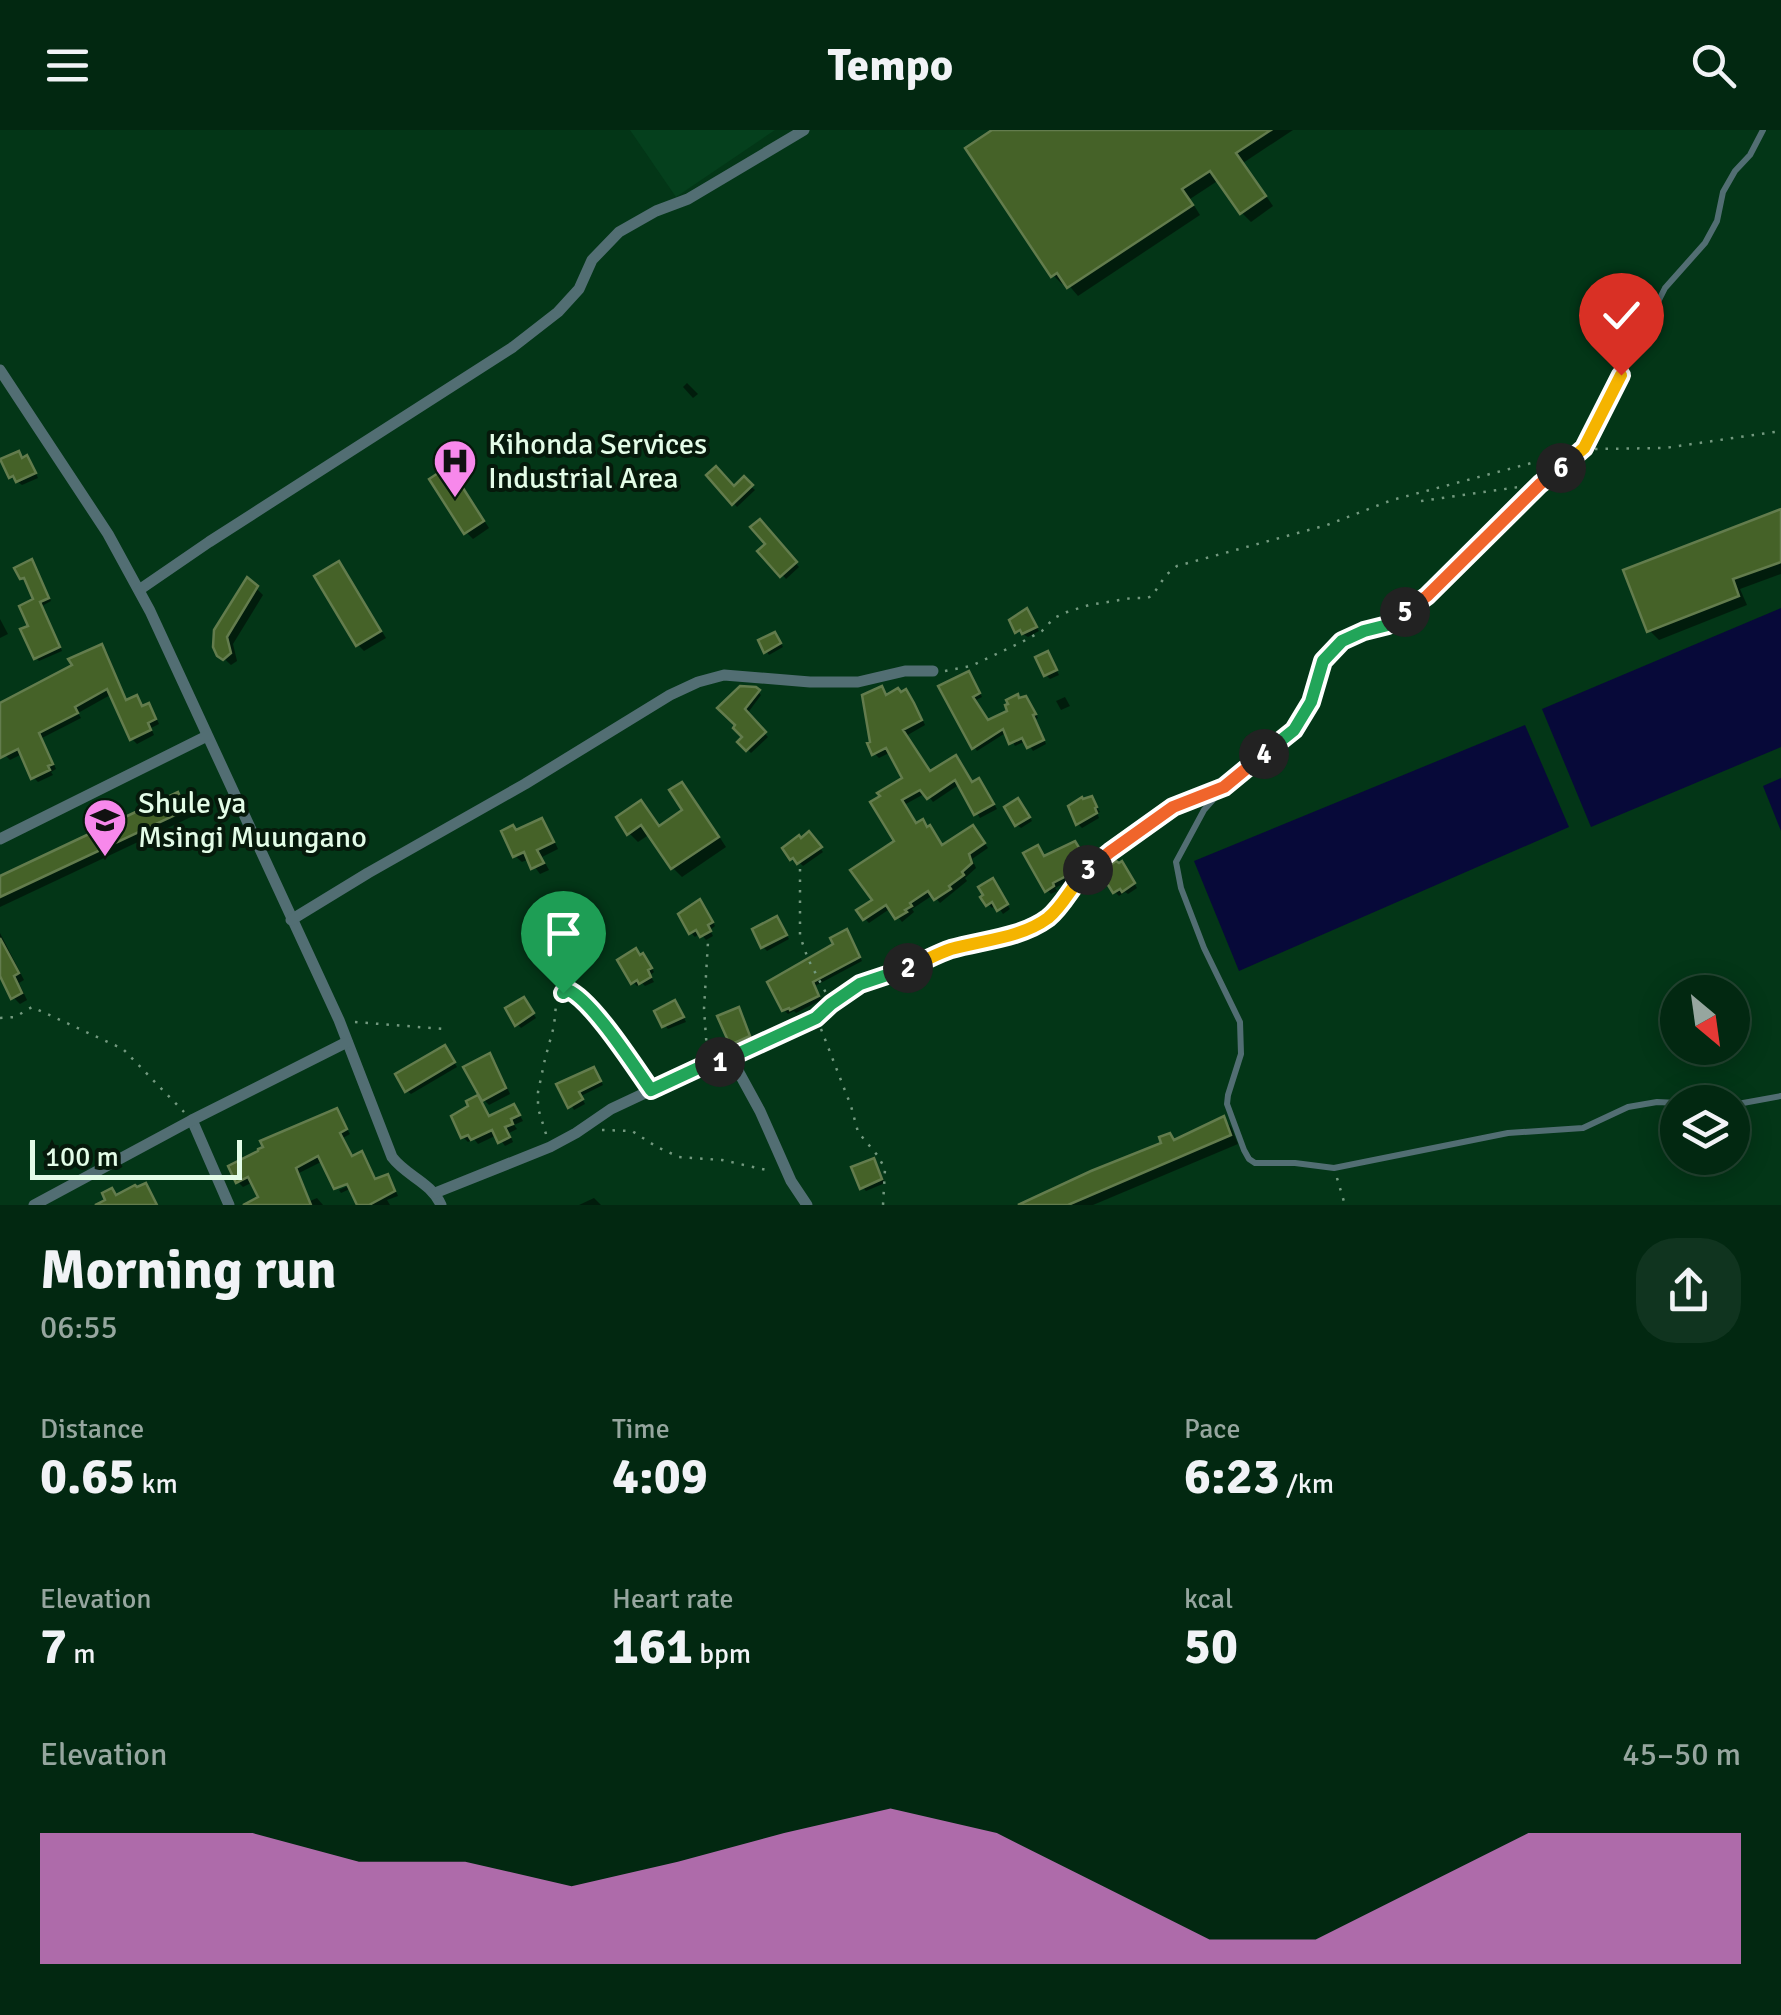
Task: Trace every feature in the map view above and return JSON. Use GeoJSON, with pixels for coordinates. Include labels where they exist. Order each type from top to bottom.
{"type":"FeatureCollection","features":[{"type":"Feature","properties":{"kind":"street"},"geometry":{"type":"LineString","coordinates":[[139,590],[514,347],[569,300],[579,289],[592,260],[619,232],[656,211],[688,200],[804,130]]}},
{"type":"Feature","properties":{"kind":"street"},"geometry":{"type":"LineString","coordinates":[[0,370],[108,534],[139,590],[339,1020],[392,1156],[438,1199],[550,1147],[610,1109],[816,1018],[860,984],[953,949],[1001,938],[1040,923],[1064,902],[1082,875],[1110,852],[1173,807],[1224,787]]}},
{"type":"Feature","properties":{"kind":"street"},"geometry":{"type":"LineString","coordinates":[[291,920],[698,682],[724,675],[858,682],[905,672],[933,671]]}},
{"type":"Feature","properties":{"kind":"street"},"geometry":{"type":"LineString","coordinates":[[0,839],[207,736]]}},
{"type":"Feature","properties":{"kind":"street"},"geometry":{"type":"LineString","coordinates":[[34,1205],[347,1042]]}},
{"type":"Feature","properties":{"kind":"street"},"geometry":{"type":"LineString","coordinates":[[731,1058],[791,1181],[807,1205]]}},
{"type":"Feature","properties":{"kind":"street"},"geometry":{"type":"LineString","coordinates":[[192,1120],[229,1205]]}},
{"type":"Feature","properties":{"kind":"lane"},"geometry":{"type":"LineString","coordinates":[[1660,1102],[1628,1107],[1582,1128],[1508,1133],[1334,1168],[1252,1161],[1228,1108],[1228,1095],[1241,1054],[1240,1022],[1204,948],[1181,888],[1176,862],[1204,810],[1224,787],[1294,730],[1311,702],[1323,661],[1342,641],[1388,625],[1427,596],[1540,484],[1584,448],[1665,288],[1705,243],[1716,221],[1723,192],[1763,130]]}},
{"type":"Feature","properties":{"kind":"lane"},"geometry":{"type":"LineString","coordinates":[[1750,1101],[1781,1096]]}},
{"type":"Feature","properties":{"kind":"path"},"geometry":{"type":"LineString","coordinates":[[933,671],[971,666],[1042,631],[1054,618],[1067,612],[1152,596],[1177,566],[1327,526],[1392,500],[1584,448],[1665,448],[1781,431]]}},
{"type":"Feature","properties":{"kind":"path"},"geometry":{"type":"LineString","coordinates":[[1421,501],[1540,484]]}},
{"type":"Feature","properties":{"kind":"path"},"geometry":{"type":"LineString","coordinates":[[800,869],[800,936],[831,1004]]}},
{"type":"Feature","properties":{"kind":"path"},"geometry":{"type":"LineString","coordinates":[[708,942],[704,1009],[709,1063]]}},
{"type":"Feature","properties":{"kind":"path"},"geometry":{"type":"LineString","coordinates":[[550,1147],[538,1108],[538,1092],[556,1005],[565,991],[575,992],[598,1018],[651,1090]]}},
{"type":"Feature","properties":{"kind":"path"},"geometry":{"type":"LineString","coordinates":[[0,1018],[15,1017],[32,1007],[124,1048],[192,1120]]}},
{"type":"Feature","properties":{"kind":"path"},"geometry":{"type":"LineString","coordinates":[[816,1018],[858,1132],[885,1169],[883,1205]]}},
{"type":"Feature","properties":{"kind":"path"},"geometry":{"type":"LineString","coordinates":[[339,1020],[444,1030]]}},
{"type":"Feature","properties":{"kind":"path"},"geometry":{"type":"LineString","coordinates":[[576,1133],[632,1131],[680,1157],[770,1170],[791,1181]]}},
{"type":"Feature","properties":{"kind":"path"},"geometry":{"type":"LineString","coordinates":[[1334,1168],[1346,1205]]}},
{"type":"Feature","properties":{"kind":"shaded area"},"geometry":{"type":"Polygon","coordinates":[[[630,130],[775,130],[676,197],[630,130]]]}},
{"type":"Feature","properties":{"kind":"shaded area"},"geometry":{"type":"Polygon","coordinates":[[[1781,608],[1781,747],[1591,827],[1542,709],[1781,608]]]}},
{"type":"Feature","properties":{"kind":"shaded area"},"geometry":{"type":"Polygon","coordinates":[[[1525,725],[1569,827],[1239,971],[1194,861],[1525,725]]]}},
{"type":"Feature","properties":{"kind":"shaded area"},"geometry":{"type":"Polygon","coordinates":[[[1781,778],[1781,831],[1763,786],[1781,778]]]}},
{"type":"Feature","properties":{"kind":"building"},"geometry":{"type":"Polygon","coordinates":[[[992,130],[1271,130],[1236,153],[1266,196],[1240,214],[1210,171],[1182,189],[1193,205],[1067,288],[1057,273],[1051,277],[965,148],[992,130]]]}},
{"type":"Feature","properties":{"kind":"building"},"geometry":{"type":"Polygon","coordinates":[[[19,451],[22,458],[27,455],[36,473],[16,482],[13,476],[9,478],[0,459],[19,451]]]}},
{"type":"Feature","properties":{"kind":"building"},"geometry":{"type":"Polygon","coordinates":[[[452,464],[484,521],[464,534],[429,479],[452,464]]]}},
{"type":"Feature","properties":{"kind":"building"},"geometry":{"type":"Polygon","coordinates":[[[716,466],[734,486],[744,476],[753,485],[732,505],[706,475],[716,466]]]}},
{"type":"Feature","properties":{"kind":"building"},"geometry":{"type":"Polygon","coordinates":[[[1781,509],[1781,562],[1733,579],[1739,596],[1647,632],[1623,570],[1781,509]]]}},
{"type":"Feature","properties":{"kind":"building"},"geometry":{"type":"Polygon","coordinates":[[[760,519],[797,562],[780,577],[757,551],[765,544],[750,527],[760,519]]]}},
{"type":"Feature","properties":{"kind":"building"},"geometry":{"type":"Polygon","coordinates":[[[32,559],[49,598],[40,602],[60,647],[34,659],[20,629],[28,626],[19,606],[33,599],[24,578],[20,579],[14,568],[32,559]]]}},
{"type":"Feature","properties":{"kind":"building"},"geometry":{"type":"Polygon","coordinates":[[[339,561],[381,631],[356,646],[314,576],[339,561]]]}},
{"type":"Feature","properties":{"kind":"building"},"geometry":{"type":"Polygon","coordinates":[[[247,577],[258,586],[227,637],[231,653],[223,660],[213,647],[214,630],[247,577]]]}},
{"type":"Feature","properties":{"kind":"building"},"geometry":{"type":"Polygon","coordinates":[[[1027,608],[1037,627],[1015,633],[1009,620],[1027,608]]]}},
{"type":"Feature","properties":{"kind":"building"},"geometry":{"type":"Polygon","coordinates":[[[775,632],[781,643],[764,653],[758,640],[775,632]]]}},
{"type":"Feature","properties":{"kind":"building"},"geometry":{"type":"Polygon","coordinates":[[[102,644],[126,700],[137,695],[142,706],[149,703],[156,719],[148,723],[151,730],[130,740],[107,689],[75,707],[78,713],[39,733],[53,764],[48,766],[50,770],[31,779],[18,749],[0,758],[0,703],[72,665],[68,659],[102,644]]]}},
{"type":"Feature","properties":{"kind":"building"},"geometry":{"type":"Polygon","coordinates":[[[1048,651],[1057,670],[1044,676],[1035,657],[1048,651]]]}},
{"type":"Feature","properties":{"kind":"building"},"geometry":{"type":"Polygon","coordinates":[[[969,671],[980,693],[973,697],[988,720],[1007,711],[1006,700],[1018,694],[1019,698],[1026,696],[1044,740],[1027,748],[1022,738],[1009,744],[1003,729],[972,749],[938,686],[969,671]]]}},
{"type":"Feature","properties":{"kind":"building"},"geometry":{"type":"Polygon","coordinates":[[[740,686],[760,690],[745,709],[766,732],[746,751],[737,742],[742,737],[733,728],[735,725],[717,708],[740,686]]]}},
{"type":"Feature","properties":{"kind":"building"},"geometry":{"type":"Polygon","coordinates":[[[882,686],[886,695],[898,688],[901,692],[906,689],[914,703],[922,720],[903,730],[930,771],[956,755],[972,782],[979,778],[994,804],[974,815],[955,780],[927,799],[920,790],[902,800],[916,823],[923,819],[942,845],[973,825],[985,843],[969,854],[972,863],[962,872],[964,875],[934,900],[928,891],[895,919],[886,905],[863,920],[856,910],[872,900],[850,870],[894,841],[870,802],[902,778],[886,748],[872,755],[867,743],[870,742],[862,695],[882,686]]]}},
{"type":"Feature","properties":{"kind":"building"},"geometry":{"type":"Polygon","coordinates":[[[682,782],[719,837],[671,869],[641,825],[627,835],[616,817],[641,800],[659,826],[682,810],[669,790],[682,782]]]}},
{"type":"Feature","properties":{"kind":"building"},"geometry":{"type":"Polygon","coordinates":[[[178,792],[186,810],[0,897],[0,876],[178,792]]]}},
{"type":"Feature","properties":{"kind":"building"},"geometry":{"type":"Polygon","coordinates":[[[1092,796],[1097,813],[1076,825],[1068,806],[1092,796]]]}},
{"type":"Feature","properties":{"kind":"building"},"geometry":{"type":"Polygon","coordinates":[[[1018,798],[1030,817],[1015,826],[1004,807],[1018,798]]]}},
{"type":"Feature","properties":{"kind":"building"},"geometry":{"type":"Polygon","coordinates":[[[542,818],[554,842],[537,850],[544,863],[531,869],[524,852],[513,857],[501,831],[513,825],[516,830],[542,818]]]}},
{"type":"Feature","properties":{"kind":"building"},"geometry":{"type":"Polygon","coordinates":[[[809,831],[822,847],[797,864],[782,848],[809,831]]]}},
{"type":"Feature","properties":{"kind":"building"},"geometry":{"type":"Polygon","coordinates":[[[1075,841],[1086,859],[1045,892],[1023,853],[1038,845],[1044,856],[1075,841]]]}},
{"type":"Feature","properties":{"kind":"building"},"geometry":{"type":"Polygon","coordinates":[[[1122,861],[1135,883],[1113,893],[1100,872],[1122,861]]]}},
{"type":"Feature","properties":{"kind":"building"},"geometry":{"type":"Polygon","coordinates":[[[993,878],[1008,904],[997,911],[992,902],[986,906],[978,887],[993,878]]]}},
{"type":"Feature","properties":{"kind":"building"},"geometry":{"type":"Polygon","coordinates":[[[700,899],[713,922],[708,925],[711,931],[700,937],[696,930],[689,934],[678,914],[700,899]]]}},
{"type":"Feature","properties":{"kind":"building"},"geometry":{"type":"Polygon","coordinates":[[[777,916],[787,935],[761,948],[752,929],[777,916]]]}},
{"type":"Feature","properties":{"kind":"building"},"geometry":{"type":"Polygon","coordinates":[[[847,929],[860,957],[813,982],[819,996],[782,1011],[767,982],[833,944],[830,938],[847,929]]]}},
{"type":"Feature","properties":{"kind":"building"},"geometry":{"type":"Polygon","coordinates":[[[0,938],[19,973],[14,976],[22,993],[11,999],[0,976],[0,938]]]}},
{"type":"Feature","properties":{"kind":"building"},"geometry":{"type":"Polygon","coordinates":[[[636,948],[652,968],[648,970],[651,977],[631,984],[617,960],[636,948]]]}},
{"type":"Feature","properties":{"kind":"building"},"geometry":{"type":"Polygon","coordinates":[[[524,997],[534,1013],[515,1026],[505,1008],[524,997]]]}},
{"type":"Feature","properties":{"kind":"building"},"geometry":{"type":"Polygon","coordinates":[[[675,1000],[684,1017],[662,1027],[654,1011],[675,1000]]]}},
{"type":"Feature","properties":{"kind":"building"},"geometry":{"type":"Polygon","coordinates":[[[739,1007],[750,1036],[730,1045],[717,1016],[739,1007]]]}},
{"type":"Feature","properties":{"kind":"building"},"geometry":{"type":"Polygon","coordinates":[[[445,1045],[455,1062],[405,1092],[395,1074],[445,1045]]]}},
{"type":"Feature","properties":{"kind":"building"},"geometry":{"type":"Polygon","coordinates":[[[490,1053],[506,1088],[482,1101],[463,1067],[490,1053]]]}},
{"type":"Feature","properties":{"kind":"building"},"geometry":{"type":"Polygon","coordinates":[[[594,1067],[601,1081],[579,1092],[583,1099],[568,1108],[556,1084],[594,1067]]]}},
{"type":"Feature","properties":{"kind":"building"},"geometry":{"type":"Polygon","coordinates":[[[478,1095],[489,1116],[514,1104],[520,1115],[505,1127],[510,1137],[498,1143],[492,1130],[471,1140],[468,1135],[461,1138],[451,1116],[478,1095]]]}},
{"type":"Feature","properties":{"kind":"building"},"geometry":{"type":"Polygon","coordinates":[[[337,1108],[347,1129],[340,1133],[352,1156],[362,1151],[375,1179],[388,1174],[395,1191],[369,1205],[357,1205],[347,1184],[334,1189],[318,1156],[296,1168],[311,1205],[243,1205],[258,1197],[248,1177],[236,1183],[228,1166],[258,1151],[263,1147],[260,1141],[337,1108]]]}},
{"type":"Feature","properties":{"kind":"building"},"geometry":{"type":"Polygon","coordinates":[[[1224,1116],[1231,1135],[1068,1205],[1018,1205],[1161,1143],[1159,1137],[1170,1133],[1174,1140],[1224,1116]]]}},
{"type":"Feature","properties":{"kind":"building"},"geometry":{"type":"Polygon","coordinates":[[[874,1158],[882,1179],[860,1189],[851,1167],[874,1158]]]}},
{"type":"Feature","properties":{"kind":"building"},"geometry":{"type":"Polygon","coordinates":[[[146,1183],[157,1205],[95,1205],[105,1200],[102,1193],[112,1188],[116,1195],[146,1183]]]}},
{"type":"Feature","properties":{"kind":"place","name":"Kihonda Services Industrial Area"},"geometry":{"type":"Point","coordinates":[455,499]}},
{"type":"Feature","properties":{"kind":"place","name":"Shule ya Msingi Muungano"},"geometry":{"type":"Point","coordinates":[105,858]}},
{"type":"Feature","properties":{"kind":"route"},"geometry":{"type":"LineString","coordinates":[[563,993],[575,992],[651,1090],[816,1018],[860,984],[937,954],[1001,938],[1040,923],[1064,902],[1082,875],[1110,852],[1173,807],[1224,787],[1294,730],[1311,702],[1323,661],[1342,641],[1388,625],[1427,596],[1540,484],[1584,448],[1621,375]]}}]}
